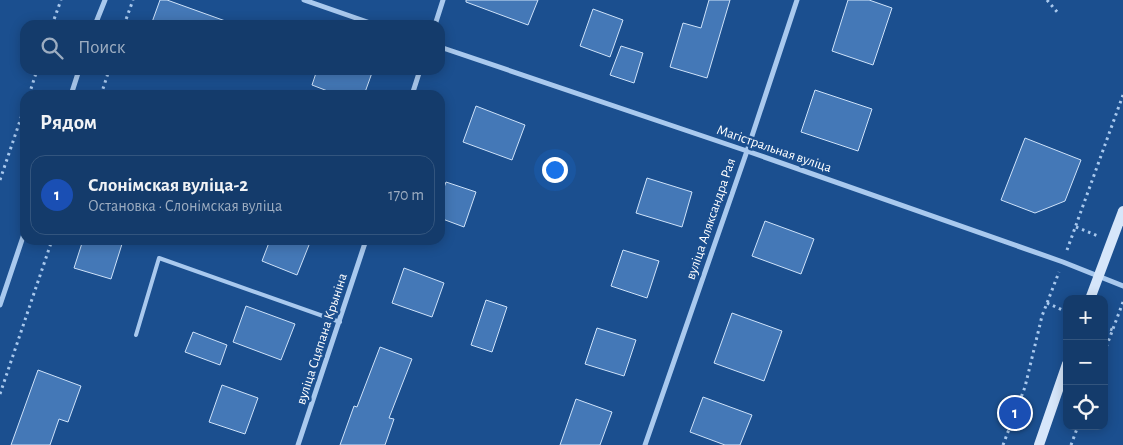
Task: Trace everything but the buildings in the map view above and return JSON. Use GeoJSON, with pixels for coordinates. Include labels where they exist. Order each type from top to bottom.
{"type":"FeatureCollection","features":[{"type":"Feature","properties":{"kind":"street"},"geometry":{"type":"LineString","coordinates":[[98,20],[105,0]]}},
{"type":"Feature","properties":{"kind":"street"},"geometry":{"type":"LineString","coordinates":[[304,0],[362,20]]}},
{"type":"Feature","properties":{"kind":"street"},"geometry":{"type":"LineString","coordinates":[[437,20],[444,0]]}},
{"type":"Feature","properties":{"kind":"street","name":"вуліца Аляксандра Рая"},"geometry":{"type":"LineString","coordinates":[[645,445],[797,0]]}},
{"type":"Feature","properties":{"kind":"street","name":"Магістральная вуліца"},"geometry":{"type":"LineString","coordinates":[[445,49],[747,151],[1123,286]]}},
{"type":"Feature","properties":{"kind":"street"},"geometry":{"type":"LineString","coordinates":[[73,90],[77,75]]}},
{"type":"Feature","properties":{"kind":"street"},"geometry":{"type":"LineString","coordinates":[[414,90],[418,75]]}},
{"type":"Feature","properties":{"kind":"street"},"geometry":{"type":"LineString","coordinates":[[1091,295],[1123,211]]}},
{"type":"Feature","properties":{"kind":"street"},"geometry":{"type":"LineString","coordinates":[[0,306],[20,245]]}},
{"type":"Feature","properties":{"kind":"street","name":"вуліца Сцяпана Крыніна"},"geometry":{"type":"LineString","coordinates":[[298,445],[364,245]]}},
{"type":"Feature","properties":{"kind":"street"},"geometry":{"type":"LineString","coordinates":[[1039,445],[1063,376]]}},
{"type":"Feature","properties":{"kind":"lane"},"geometry":{"type":"LineString","coordinates":[[136,334],[158,258],[340,322]]}},
{"type":"Feature","properties":{"kind":"path"},"geometry":{"type":"LineString","coordinates":[[54,20],[60,0]]}},
{"type":"Feature","properties":{"kind":"path"},"geometry":{"type":"LineString","coordinates":[[126,20],[133,0]]}},
{"type":"Feature","properties":{"kind":"path"},"geometry":{"type":"LineString","coordinates":[[1047,0],[1058,13]]}},
{"type":"Feature","properties":{"kind":"path"},"geometry":{"type":"LineString","coordinates":[[31,90],[35,75]]}},
{"type":"Feature","properties":{"kind":"path"},"geometry":{"type":"LineString","coordinates":[[103,90],[107,75]]}},
{"type":"Feature","properties":{"kind":"path"},"geometry":{"type":"LineString","coordinates":[[0,180],[20,121]]}},
{"type":"Feature","properties":{"kind":"path"},"geometry":{"type":"LineString","coordinates":[[0,394],[50,245]]}},
{"type":"Feature","properties":{"kind":"path"},"geometry":{"type":"LineString","coordinates":[[1108,343],[1123,302]]}},
{"type":"Feature","properties":{"kind":"path"},"geometry":{"type":"LineString","coordinates":[[1047,303],[1063,310]]}},
{"type":"Feature","properties":{"kind":"path"},"geometry":{"type":"LineString","coordinates":[[1108,328],[1113,330]]}},
{"type":"Feature","properties":{"kind":"path"},"geometry":{"type":"LineString","coordinates":[[1071,445],[1077,430]]}},
{"type":"Feature","properties":{"kind":"place","name":"Слонімская вуліца-2"},"geometry":{"type":"Point","coordinates":[1015,413]}}]}
